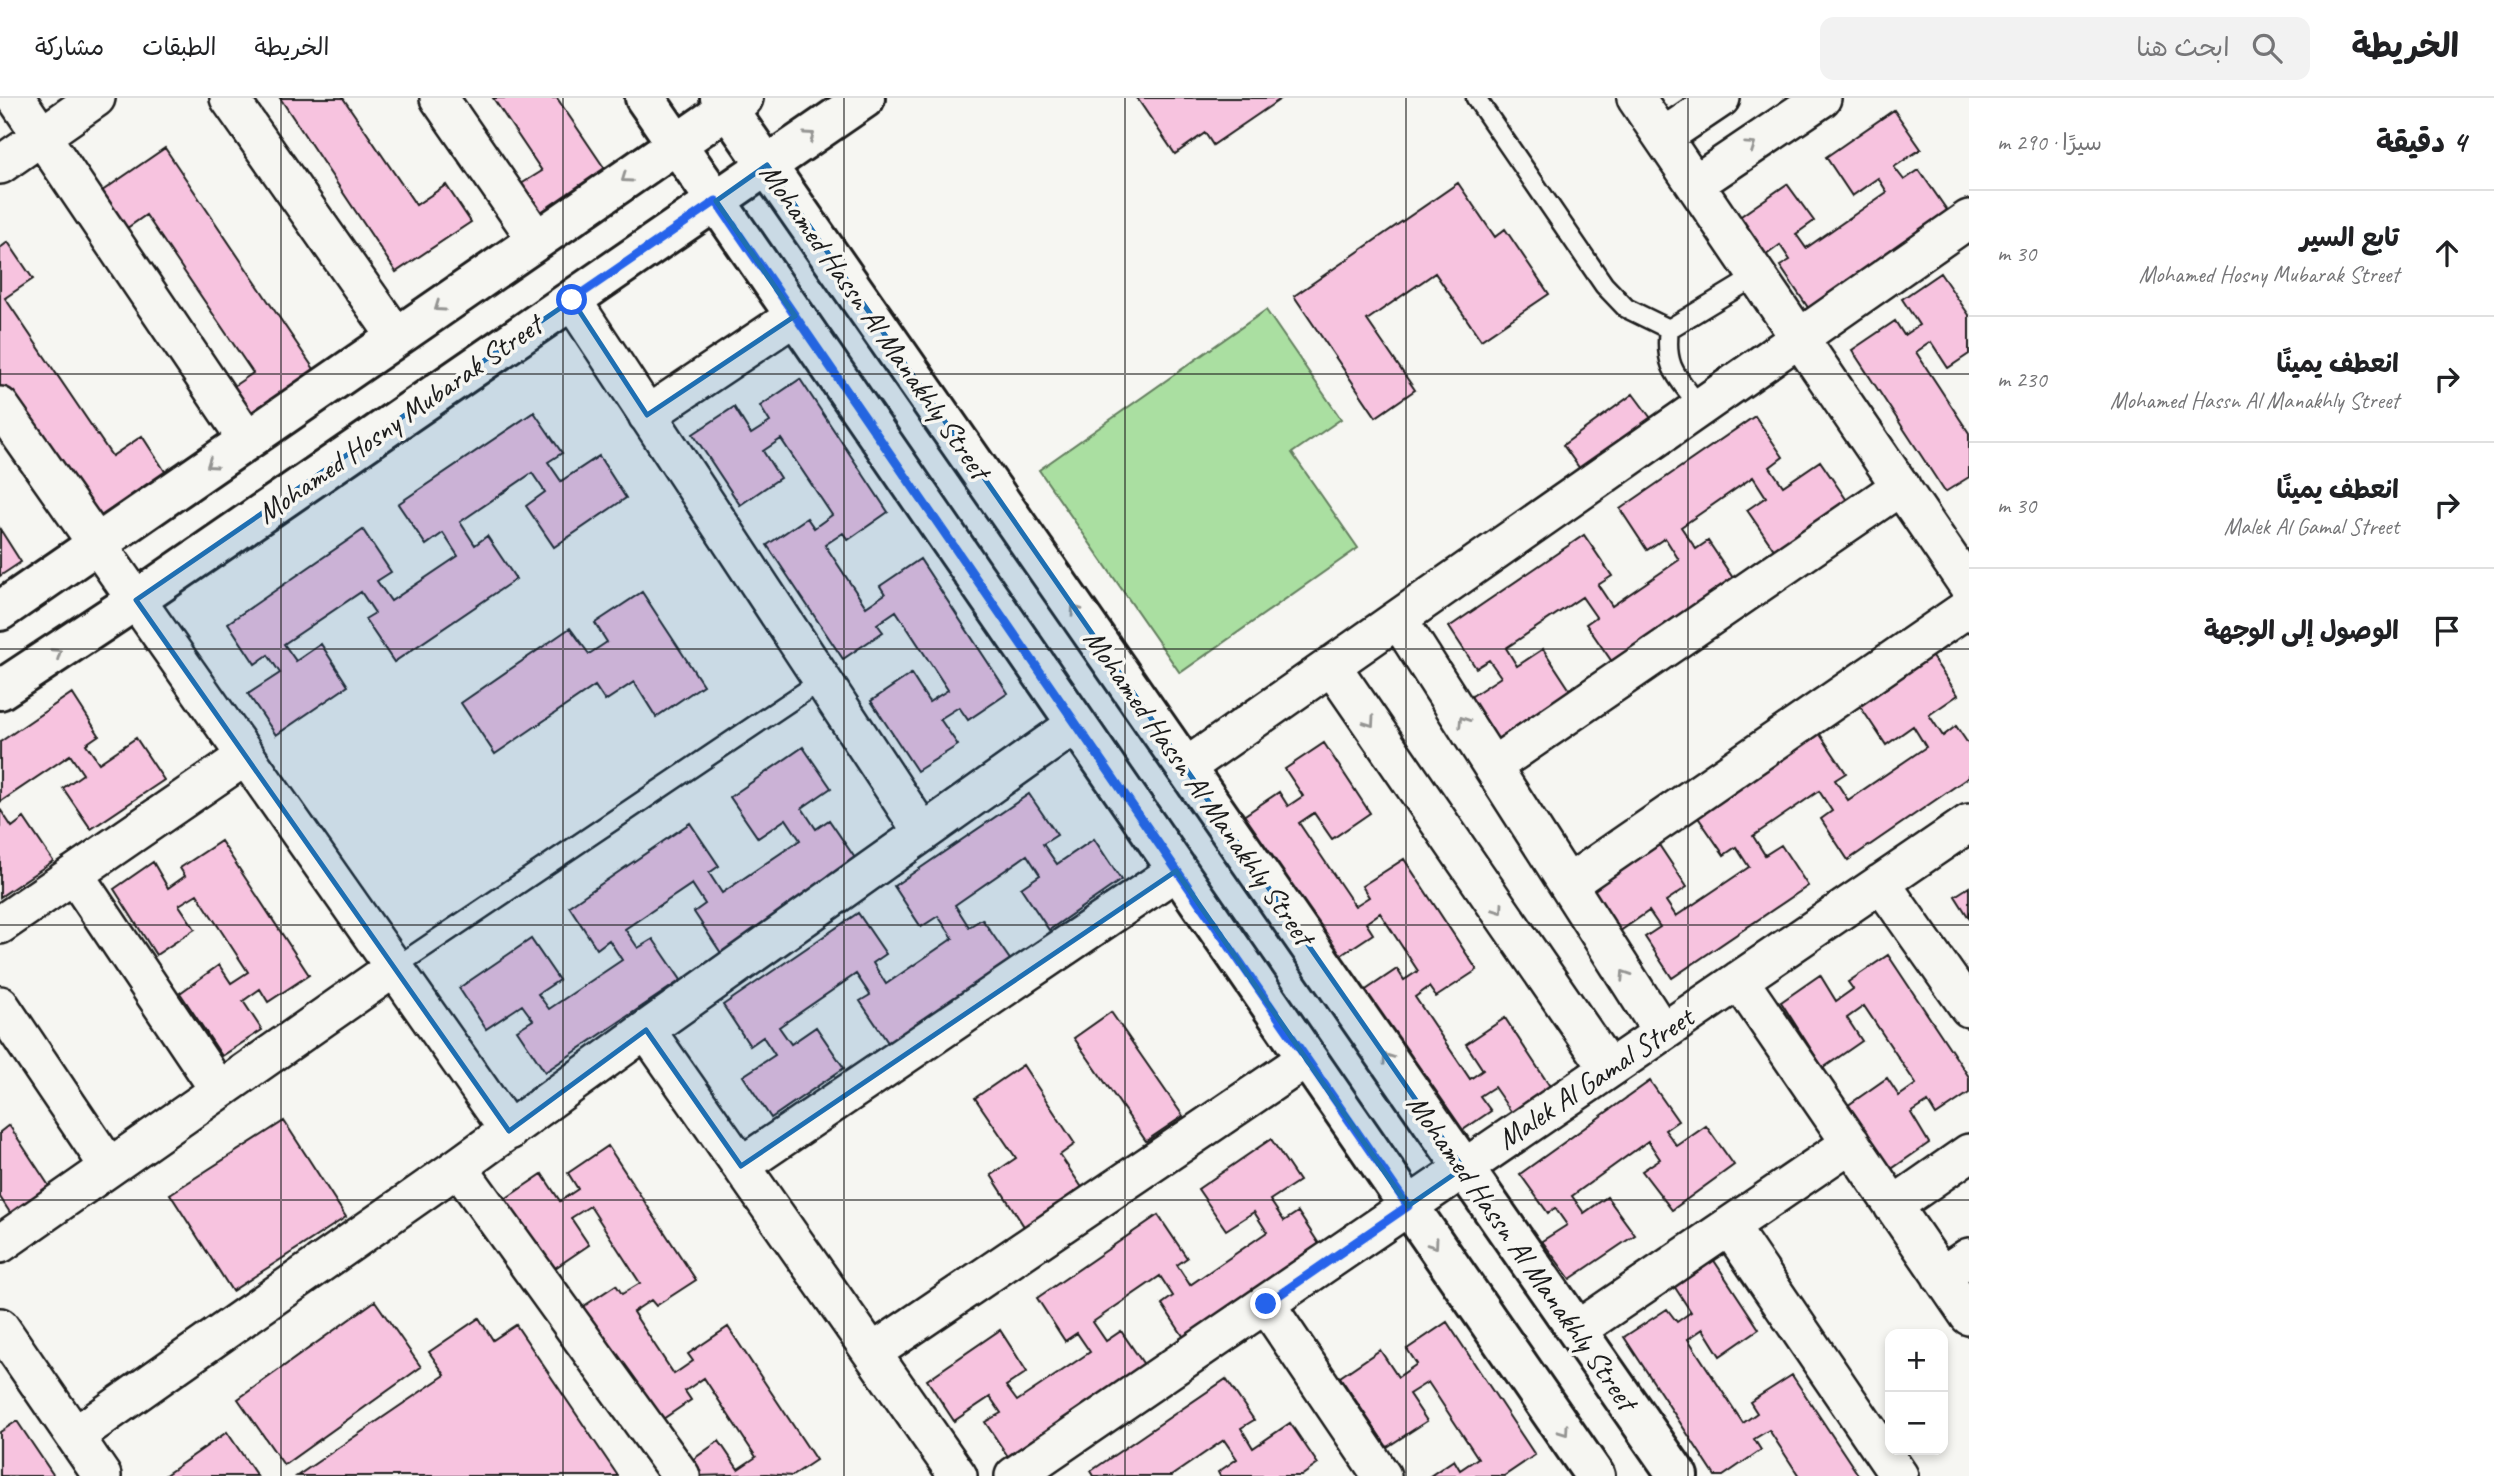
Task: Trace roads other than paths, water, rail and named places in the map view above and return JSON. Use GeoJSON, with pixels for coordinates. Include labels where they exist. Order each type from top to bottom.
{"type":"FeatureCollection","features":[{"type":"Feature","properties":{"kind":"street"},"geometry":{"type":"LineString","coordinates":[[16,98],[247,439]]}},
{"type":"Feature","properties":{"kind":"street"},"geometry":{"type":"LineString","coordinates":[[0,165],[96,98]]}},
{"type":"Feature","properties":{"kind":"street"},"geometry":{"type":"LineString","coordinates":[[229,98],[397,336]]}},
{"type":"Feature","properties":{"kind":"street"},"geometry":{"type":"LineString","coordinates":[[439,98],[537,240]]}},
{"type":"Feature","properties":{"kind":"street","name":"Mohamed Hassn Al Manakhly Street"},"geometry":{"type":"LineString","coordinates":[[645,98],[1595,1476]]}},
{"type":"Feature","properties":{"kind":"street","name":"Mohamed Hosny Mubarak Street"},"geometry":{"type":"LineString","coordinates":[[0,690],[136,600],[865,98]]}},
{"type":"Feature","properties":{"kind":"street"},"geometry":{"type":"LineString","coordinates":[[1636,98],[1969,587]]}},
{"type":"Feature","properties":{"kind":"street"},"geometry":{"type":"LineString","coordinates":[[1663,137],[1721,98]]}},
{"type":"Feature","properties":{"kind":"street"},"geometry":{"type":"LineString","coordinates":[[1695,184],[1822,98]]}},
{"type":"Feature","properties":{"kind":"street"},"geometry":{"type":"LineString","coordinates":[[0,611],[676,144],[730,102]]}},
{"type":"Feature","properties":{"kind":"street","name":"Mohamed Hassn Al Manakhly Street"},"geometry":{"type":"LineString","coordinates":[[730,102],[767,166],[1678,1476]]}},
{"type":"Feature","properties":{"kind":"street"},"geometry":{"type":"LineString","coordinates":[[1185,768],[1798,338],[1965,229]]}},
{"type":"Feature","properties":{"kind":"street"},"geometry":{"type":"LineString","coordinates":[[572,300],[923,833]]}},
{"type":"Feature","properties":{"kind":"street"},"geometry":{"type":"LineString","coordinates":[[647,415],[795,316]]}},
{"type":"Feature","properties":{"kind":"street"},"geometry":{"type":"LineString","coordinates":[[0,406],[509,1130]]}},
{"type":"Feature","properties":{"kind":"street"},"geometry":{"type":"LineString","coordinates":[[1493,766],[1900,486]]}},
{"type":"Feature","properties":{"kind":"street"},"geometry":{"type":"LineString","coordinates":[[1567,884],[1969,607]]}},
{"type":"Feature","properties":{"kind":"street"},"geometry":{"type":"LineString","coordinates":[[1398,619],[1662,1032]]}},
{"type":"Feature","properties":{"kind":"street"},"geometry":{"type":"LineString","coordinates":[[1331,665],[1609,1069]]}},
{"type":"Feature","properties":{"kind":"street"},"geometry":{"type":"LineString","coordinates":[[75,1436],[458,1167],[1076,724]]}},
{"type":"Feature","properties":{"kind":"street"},"geometry":{"type":"LineString","coordinates":[[0,925],[246,756]]}},
{"type":"Feature","properties":{"kind":"street","name":"Malek Al Gamal Street"},"geometry":{"type":"LineString","coordinates":[[1014,1476],[1969,823]]}},
{"type":"Feature","properties":{"kind":"street"},"geometry":{"type":"LineString","coordinates":[[741,1166],[1176,871]]}},
{"type":"Feature","properties":{"kind":"street"},"geometry":{"type":"LineString","coordinates":[[74,874],[219,1090]]}},
{"type":"Feature","properties":{"kind":"street"},"geometry":{"type":"LineString","coordinates":[[1881,883],[1969,1008]]}},
{"type":"Feature","properties":{"kind":"street"},"geometry":{"type":"LineString","coordinates":[[0,1244],[394,968]]}},
{"type":"Feature","properties":{"kind":"street"},"geometry":{"type":"LineString","coordinates":[[1739,980],[1893,1206],[1955,1266],[1969,1317]]}},
{"type":"Feature","properties":{"kind":"street"},"geometry":{"type":"LineString","coordinates":[[0,1005],[109,1167]]}},
{"type":"Feature","properties":{"kind":"street"},"geometry":{"type":"LineString","coordinates":[[646,1030],[958,1476]]}},
{"type":"Feature","properties":{"kind":"street"},"geometry":{"type":"LineString","coordinates":[[872,1353],[1306,1059]]}},
{"type":"Feature","properties":{"kind":"street"},"geometry":{"type":"LineString","coordinates":[[1577,1330],[1851,1143]]}},
{"type":"Feature","properties":{"kind":"street"},"geometry":{"type":"LineString","coordinates":[[1893,1206],[1969,1153]]}},
{"type":"Feature","properties":{"kind":"street"},"geometry":{"type":"LineString","coordinates":[[458,1167],[681,1476]]}},
{"type":"Feature","properties":{"kind":"street"},"geometry":{"type":"LineString","coordinates":[[1729,1226],[1899,1476]]}},
{"type":"Feature","properties":{"kind":"street"},"geometry":{"type":"LineString","coordinates":[[1266,1304],[1366,1470]]}},
{"type":"Feature","properties":{"kind":"street"},"geometry":{"type":"LineString","coordinates":[[0,1327],[102,1476]]}},
{"type":"Feature","properties":{"kind":"lane"},"geometry":{"type":"LineString","coordinates":[[1476,98],[1604,285],[1626,308],[1669,329]]}},
{"type":"Feature","properties":{"kind":"lane"},"geometry":{"type":"LineString","coordinates":[[1669,329],[1758,275]]}},
{"type":"Feature","properties":{"kind":"lane"},"geometry":{"type":"LineString","coordinates":[[1669,329],[1669,365],[1700,407]]}},
{"type":"Feature","properties":{"kind":"lane"},"geometry":{"type":"LineString","coordinates":[[394,968],[822,680]]}}]}
